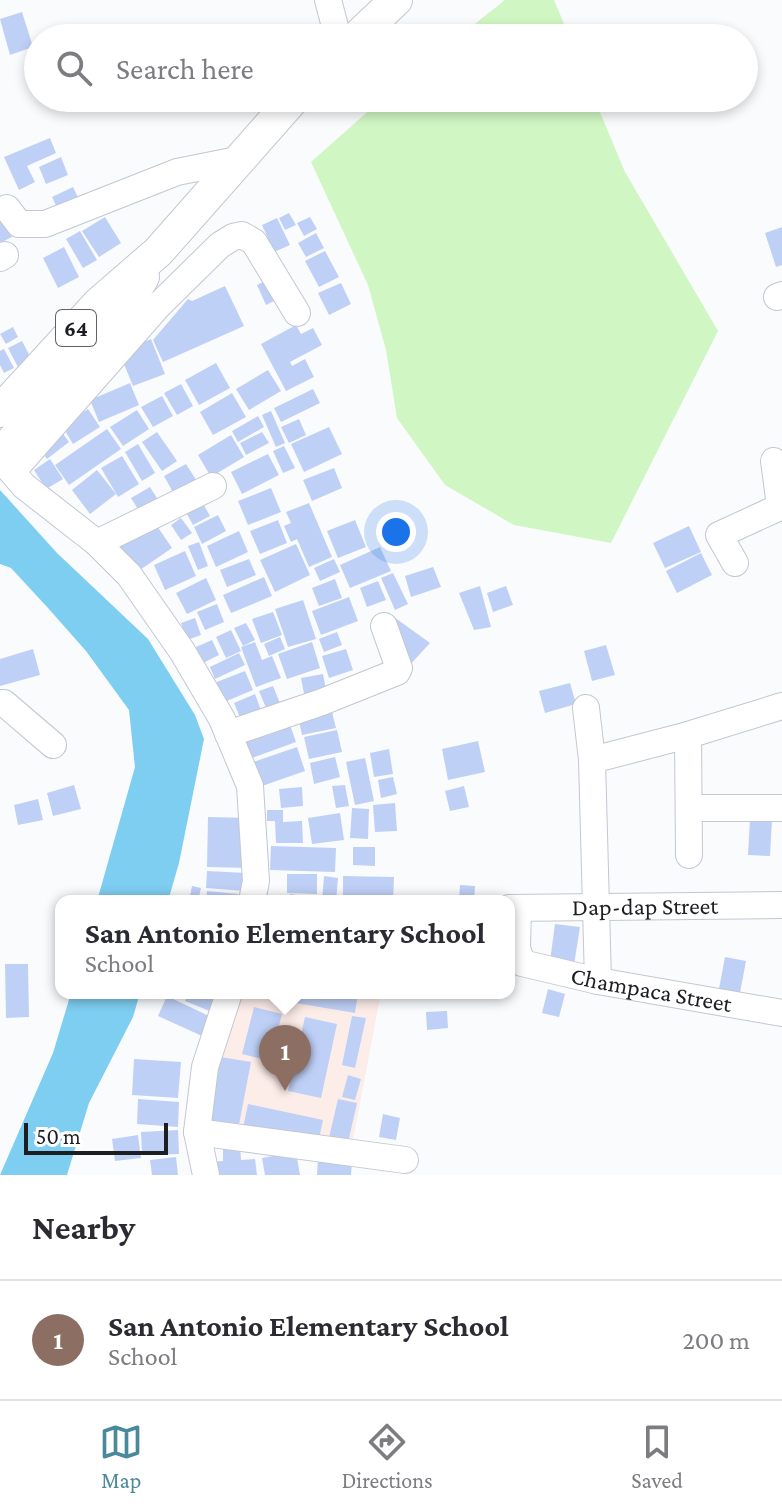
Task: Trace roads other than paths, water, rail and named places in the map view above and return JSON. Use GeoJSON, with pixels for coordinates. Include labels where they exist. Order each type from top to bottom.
{"type":"FeatureCollection","features":[{"type":"Feature","properties":{"kind":"main road"},"geometry":{"type":"LineString","coordinates":[[371,24],[396,0]]}},
{"type":"Feature","properties":{"kind":"main road","name":"64"},"geometry":{"type":"LineString","coordinates":[[0,411],[99,303],[158,252],[281,112]]}},
{"type":"Feature","properties":{"kind":"main road","name":"64"},"geometry":{"type":"LineString","coordinates":[[5,458],[118,320],[158,252]]}},
{"type":"Feature","properties":{"kind":"street"},"geometry":{"type":"LineString","coordinates":[[328,0],[334,24]]}},
{"type":"Feature","properties":{"kind":"street"},"geometry":{"type":"LineString","coordinates":[[7,208],[19,224],[45,224],[177,172],[237,160]]}},
{"type":"Feature","properties":{"kind":"street"},"geometry":{"type":"LineString","coordinates":[[253,895],[256,881],[250,786],[228,734],[190,664],[129,575],[97,543],[24,486],[5,458],[220,245],[233,237],[242,235],[254,242],[297,313]]}},
{"type":"Feature","properties":{"kind":"street"},"geometry":{"type":"LineString","coordinates":[[735,563],[719,535],[781,506],[774,461]]}},
{"type":"Feature","properties":{"kind":"street"},"geometry":{"type":"LineString","coordinates":[[97,543],[213,486]]}},
{"type":"Feature","properties":{"kind":"street"},"geometry":{"type":"LineString","coordinates":[[228,734],[397,672],[399,668],[384,626]]}},
{"type":"Feature","properties":{"kind":"street"},"geometry":{"type":"LineString","coordinates":[[0,703],[4,703],[53,745]]}},
{"type":"Feature","properties":{"kind":"street"},"geometry":{"type":"LineString","coordinates":[[592,760],[782,706]]}},
{"type":"Feature","properties":{"kind":"street"},"geometry":{"type":"LineString","coordinates":[[586,708],[592,760],[598,981]]}},
{"type":"Feature","properties":{"kind":"street"},"geometry":{"type":"LineString","coordinates":[[688,735],[689,855]]}},
{"type":"Feature","properties":{"kind":"street"},"geometry":{"type":"LineString","coordinates":[[690,808],[782,808]]}},
{"type":"Feature","properties":{"kind":"street","name":"Dap-dap Street"},"geometry":{"type":"LineString","coordinates":[[515,908],[782,905]]}},
{"type":"Feature","properties":{"kind":"street","name":"Champaca Street"},"geometry":{"type":"LineString","coordinates":[[515,921],[517,948],[522,963],[598,981],[782,1013]]}},
{"type":"Feature","properties":{"kind":"street"},"geometry":{"type":"LineString","coordinates":[[206,1175],[197,1132],[205,1067],[227,999]]}},
{"type":"Feature","properties":{"kind":"street"},"geometry":{"type":"LineString","coordinates":[[197,1132],[405,1160]]}},
{"type":"Feature","properties":{"kind":"water"},"geometry":{"type":"Polygon","coordinates":[[[0,490],[57,553],[148,639],[195,715],[204,739],[170,895],[99,895],[135,767],[129,710],[86,651],[11,568],[0,564],[0,490]]]}},
{"type":"Feature","properties":{"kind":"water"},"geometry":{"type":"Polygon","coordinates":[[[69,999],[138,999],[133,1017],[89,1103],[67,1175],[0,1175],[53,1053],[69,999]]]}},
{"type":"Feature","properties":{"kind":"place","name":"San Antonio Elementary School"},"geometry":{"type":"Point","coordinates":[285,1091]}}]}
